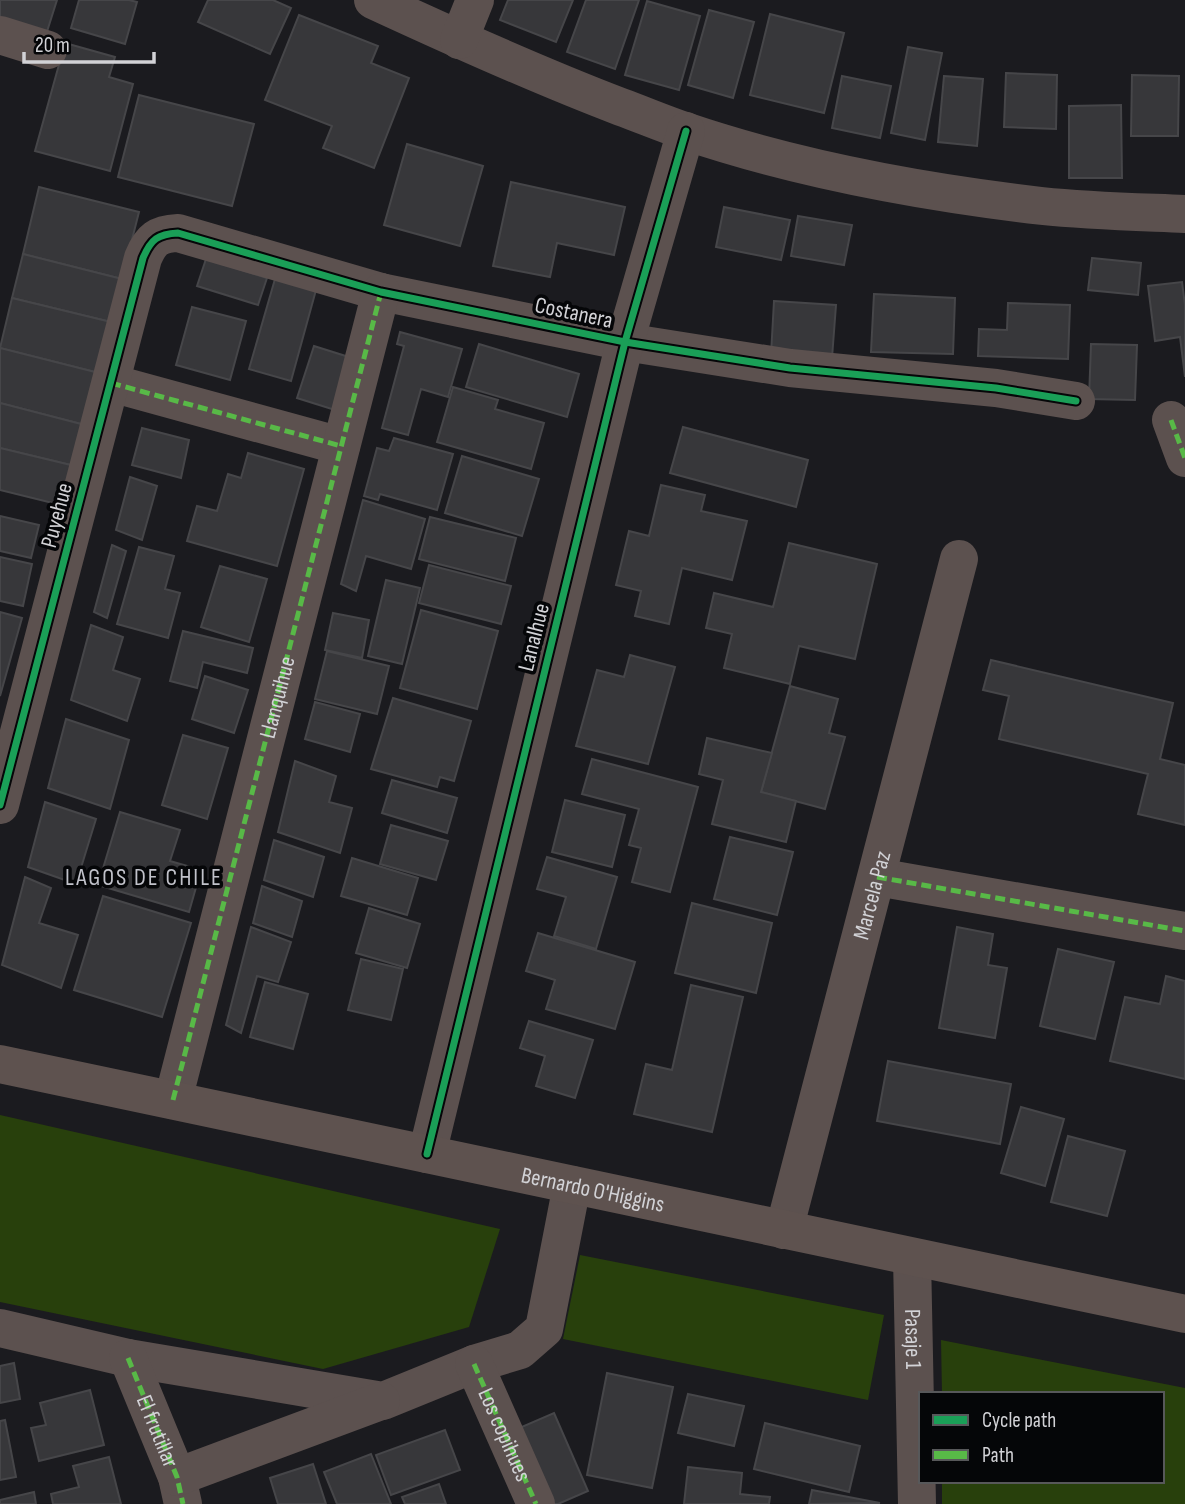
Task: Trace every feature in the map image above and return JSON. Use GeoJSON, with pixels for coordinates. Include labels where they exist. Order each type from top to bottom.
{"type":"FeatureCollection","features":[{"type":"Feature","properties":{"kind":"main road","name":"Bernardo O'Higgins"},"geometry":{"type":"LineString","coordinates":[[0,1064],[1185,1314]]}},
{"type":"Feature","properties":{"kind":"street"},"geometry":{"type":"LineString","coordinates":[[373,0],[582,92],[686,131],[766,154],[848,175],[946,193],[1045,206],[1185,214]]}},
{"type":"Feature","properties":{"kind":"street"},"geometry":{"type":"LineString","coordinates":[[459,40],[475,0]]}},
{"type":"Feature","properties":{"kind":"street"},"geometry":{"type":"LineString","coordinates":[[0,35],[48,50]]}},
{"type":"Feature","properties":{"kind":"street","name":"Lanalhue"},"geometry":{"type":"LineString","coordinates":[[426,1154],[625,342],[686,131]]}},
{"type":"Feature","properties":{"kind":"street","name":"Costanera"},"geometry":{"type":"LineString","coordinates":[[156,238],[167,233],[178,233],[381,292],[625,342],[790,368],[996,388],[1076,401]]}},
{"type":"Feature","properties":{"kind":"street","name":"Puyehue"},"geometry":{"type":"LineString","coordinates":[[0,804],[143,258],[156,238]]}},
{"type":"Feature","properties":{"kind":"street","name":"Llanquihue"},"geometry":{"type":"LineString","coordinates":[[173,1100],[381,292]]}},
{"type":"Feature","properties":{"kind":"street"},"geometry":{"type":"LineString","coordinates":[[111,383],[341,446]]}},
{"type":"Feature","properties":{"kind":"street"},"geometry":{"type":"LineString","coordinates":[[1171,420],[1185,458]]}},
{"type":"Feature","properties":{"kind":"street","name":"Marcela Paz"},"geometry":{"type":"LineString","coordinates":[[785,1230],[959,559]]}},
{"type":"Feature","properties":{"kind":"street"},"geometry":{"type":"LineString","coordinates":[[877,877],[1185,931]]}},
{"type":"Feature","properties":{"kind":"street"},"geometry":{"type":"LineString","coordinates":[[180,1491],[383,1401],[474,1364],[520,1350],[544,1329],[572,1185]]}},
{"type":"Feature","properties":{"kind":"street","name":"Pasaje 1"},"geometry":{"type":"LineString","coordinates":[[912,1257],[917,1504]]}},
{"type":"Feature","properties":{"kind":"street"},"geometry":{"type":"LineString","coordinates":[[0,1328],[128,1358],[383,1401]]}},
{"type":"Feature","properties":{"kind":"street","name":"El frutillar"},"geometry":{"type":"LineString","coordinates":[[128,1358],[180,1491]]}},
{"type":"Feature","properties":{"kind":"street","name":"Los copihues"},"geometry":{"type":"LineString","coordinates":[[474,1364],[536,1504]]}},
{"type":"Feature","properties":{"kind":"green space"},"geometry":{"type":"Polygon","coordinates":[[[0,1115],[500,1229],[469,1327],[323,1369],[0,1302],[0,1115]]]}},
{"type":"Feature","properties":{"kind":"green space"},"geometry":{"type":"Polygon","coordinates":[[[580,1255],[884,1315],[868,1400],[563,1339],[580,1255]]]}},
{"type":"Feature","properties":{"kind":"green space"},"geometry":{"type":"Polygon","coordinates":[[[941,1340],[1185,1388],[1185,1504],[942,1504],[942,1483],[1164,1483],[1164,1392],[942,1392],[941,1340]]]}},
{"type":"Feature","properties":{"kind":"building"},"geometry":{"type":"Polygon","coordinates":[[[0,0],[57,0],[44,41],[0,27],[0,0]]]}},
{"type":"Feature","properties":{"kind":"building"},"geometry":{"type":"Polygon","coordinates":[[[79,0],[137,2],[125,44],[71,28],[79,0]]]}},
{"type":"Feature","properties":{"kind":"building"},"geometry":{"type":"Polygon","coordinates":[[[208,0],[273,0],[291,8],[270,54],[198,22],[208,0]]]}},
{"type":"Feature","properties":{"kind":"building"},"geometry":{"type":"Polygon","coordinates":[[[508,0],[573,0],[556,42],[500,20],[508,0]]]}},
{"type":"Feature","properties":{"kind":"building"},"geometry":{"type":"Polygon","coordinates":[[[586,0],[639,0],[615,69],[567,52],[586,0]]]}},
{"type":"Feature","properties":{"kind":"building"},"geometry":{"type":"Polygon","coordinates":[[[647,1],[700,16],[679,90],[625,75],[647,1]]]}},
{"type":"Feature","properties":{"kind":"building"},"geometry":{"type":"Polygon","coordinates":[[[709,10],[754,22],[733,98],[688,85],[709,10]]]}},
{"type":"Feature","properties":{"kind":"building"},"geometry":{"type":"Polygon","coordinates":[[[770,14],[844,33],[824,113],[750,95],[770,14]]]}},
{"type":"Feature","properties":{"kind":"building"},"geometry":{"type":"Polygon","coordinates":[[[299,15],[378,46],[371,63],[409,78],[374,168],[323,148],[332,126],[265,100],[299,15]]]}},
{"type":"Feature","properties":{"kind":"building"},"geometry":{"type":"Polygon","coordinates":[[[65,43],[115,57],[109,77],[133,84],[110,171],[35,151],[65,43]]]}},
{"type":"Feature","properties":{"kind":"building"},"geometry":{"type":"Polygon","coordinates":[[[908,47],[942,53],[925,140],[891,133],[908,47]]]}},
{"type":"Feature","properties":{"kind":"building"},"geometry":{"type":"Polygon","coordinates":[[[1006,73],[1057,75],[1056,129],[1004,127],[1006,73]]]}},
{"type":"Feature","properties":{"kind":"building"},"geometry":{"type":"Polygon","coordinates":[[[1132,75],[1179,76],[1178,136],[1131,136],[1132,75]]]}},
{"type":"Feature","properties":{"kind":"building"},"geometry":{"type":"Polygon","coordinates":[[[842,76],[891,86],[880,138],[832,128],[842,76]]]}},
{"type":"Feature","properties":{"kind":"building"},"geometry":{"type":"Polygon","coordinates":[[[944,76],[983,79],[977,146],[938,142],[944,76]]]}},
{"type":"Feature","properties":{"kind":"building"},"geometry":{"type":"Polygon","coordinates":[[[139,95],[254,124],[232,206],[118,177],[139,95]]]}},
{"type":"Feature","properties":{"kind":"building"},"geometry":{"type":"Polygon","coordinates":[[[1121,105],[1122,178],[1069,178],[1069,106],[1121,105]]]}},
{"type":"Feature","properties":{"kind":"building"},"geometry":{"type":"Polygon","coordinates":[[[407,144],[483,166],[460,246],[384,225],[407,144]]]}},
{"type":"Feature","properties":{"kind":"building"},"geometry":{"type":"Polygon","coordinates":[[[511,182],[625,207],[614,255],[557,243],[550,277],[493,266],[511,182]]]}},
{"type":"Feature","properties":{"kind":"building"},"geometry":{"type":"Polygon","coordinates":[[[39,187],[139,212],[122,279],[23,254],[39,187]]]}},
{"type":"Feature","properties":{"kind":"building"},"geometry":{"type":"Polygon","coordinates":[[[724,207],[790,220],[781,260],[716,247],[724,207]]]}},
{"type":"Feature","properties":{"kind":"building"},"geometry":{"type":"Polygon","coordinates":[[[798,216],[852,225],[844,265],[791,256],[798,216]]]}},
{"type":"Feature","properties":{"kind":"building"},"geometry":{"type":"Polygon","coordinates":[[[23,254],[122,279],[111,322],[12,298],[23,254]]]}},
{"type":"Feature","properties":{"kind":"building"},"geometry":{"type":"Polygon","coordinates":[[[1092,258],[1141,263],[1138,295],[1088,290],[1092,258]]]}},
{"type":"Feature","properties":{"kind":"building"},"geometry":{"type":"Polygon","coordinates":[[[206,259],[267,278],[258,305],[197,286],[206,259]]]}},
{"type":"Feature","properties":{"kind":"building"},"geometry":{"type":"Polygon","coordinates":[[[275,279],[316,290],[291,381],[249,369],[275,279]]]}},
{"type":"Feature","properties":{"kind":"building"},"geometry":{"type":"Polygon","coordinates":[[[1182,282],[1185,305],[1185,377],[1180,337],[1155,341],[1148,286],[1182,282]]]}},
{"type":"Feature","properties":{"kind":"building"},"geometry":{"type":"Polygon","coordinates":[[[874,294],[955,298],[953,354],[871,352],[874,294]]]}},
{"type":"Feature","properties":{"kind":"building"},"geometry":{"type":"Polygon","coordinates":[[[12,298],[111,322],[99,373],[0,348],[12,298]]]}},
{"type":"Feature","properties":{"kind":"building"},"geometry":{"type":"Polygon","coordinates":[[[774,301],[836,305],[832,358],[771,355],[774,301]]]}},
{"type":"Feature","properties":{"kind":"building"},"geometry":{"type":"Polygon","coordinates":[[[1008,303],[1070,305],[1068,359],[978,356],[979,329],[1007,330],[1008,303]]]}},
{"type":"Feature","properties":{"kind":"building"},"geometry":{"type":"Polygon","coordinates":[[[192,307],[246,321],[230,380],[176,365],[192,307]]]}},
{"type":"Feature","properties":{"kind":"building"},"geometry":{"type":"Polygon","coordinates":[[[400,332],[462,349],[448,397],[421,389],[408,435],[382,428],[404,346],[397,344],[400,332]]]}},
{"type":"Feature","properties":{"kind":"building"},"geometry":{"type":"Polygon","coordinates":[[[479,344],[579,374],[567,417],[466,387],[479,344]]]}},
{"type":"Feature","properties":{"kind":"building"},"geometry":{"type":"Polygon","coordinates":[[[1091,344],[1137,345],[1135,400],[1089,399],[1091,344]]]}},
{"type":"Feature","properties":{"kind":"building"},"geometry":{"type":"Polygon","coordinates":[[[314,346],[352,358],[335,410],[297,398],[314,346]]]}},
{"type":"Feature","properties":{"kind":"building"},"geometry":{"type":"Polygon","coordinates":[[[0,348],[99,373],[85,425],[0,403],[0,348]]]}},
{"type":"Feature","properties":{"kind":"building"},"geometry":{"type":"Polygon","coordinates":[[[453,387],[498,400],[495,409],[544,423],[531,469],[437,442],[453,387]]]}},
{"type":"Feature","properties":{"kind":"building"},"geometry":{"type":"Polygon","coordinates":[[[0,403],[85,425],[75,466],[0,448],[0,403]]]}},
{"type":"Feature","properties":{"kind":"building"},"geometry":{"type":"Polygon","coordinates":[[[683,427],[808,460],[796,507],[670,473],[683,427]]]}},
{"type":"Feature","properties":{"kind":"building"},"geometry":{"type":"Polygon","coordinates":[[[142,428],[189,440],[181,478],[132,465],[142,428]]]}},
{"type":"Feature","properties":{"kind":"building"},"geometry":{"type":"Polygon","coordinates":[[[394,438],[453,454],[437,510],[380,494],[378,500],[364,496],[377,448],[389,451],[394,438]]]}},
{"type":"Feature","properties":{"kind":"building"},"geometry":{"type":"Polygon","coordinates":[[[0,448],[75,466],[65,506],[0,490],[0,448]]]}},
{"type":"Feature","properties":{"kind":"building"},"geometry":{"type":"Polygon","coordinates":[[[248,453],[304,469],[277,566],[187,541],[197,506],[217,511],[228,474],[241,478],[248,453]]]}},
{"type":"Feature","properties":{"kind":"building"},"geometry":{"type":"Polygon","coordinates":[[[462,456],[539,479],[522,536],[445,513],[462,456]]]}},
{"type":"Feature","properties":{"kind":"building"},"geometry":{"type":"Polygon","coordinates":[[[130,477],[157,486],[142,540],[116,530],[130,477]]]}},
{"type":"Feature","properties":{"kind":"building"},"geometry":{"type":"Polygon","coordinates":[[[661,485],[705,495],[701,511],[747,521],[732,580],[682,568],[669,624],[635,616],[641,591],[616,585],[629,531],[649,536],[661,485]]]}},
{"type":"Feature","properties":{"kind":"building"},"geometry":{"type":"Polygon","coordinates":[[[363,500],[425,519],[411,569],[366,556],[356,591],[341,584],[363,500]]]}},
{"type":"Feature","properties":{"kind":"building"},"geometry":{"type":"Polygon","coordinates":[[[0,516],[39,525],[31,558],[0,551],[0,516]]]}},
{"type":"Feature","properties":{"kind":"building"},"geometry":{"type":"Polygon","coordinates":[[[430,517],[516,538],[505,581],[419,559],[430,517]]]}},
{"type":"Feature","properties":{"kind":"building"},"geometry":{"type":"Polygon","coordinates":[[[789,543],[877,564],[855,659],[799,646],[790,684],[724,668],[732,634],[706,628],[714,593],[773,607],[789,543]]]}},
{"type":"Feature","properties":{"kind":"building"},"geometry":{"type":"Polygon","coordinates":[[[112,545],[126,551],[107,618],[94,612],[112,545]]]}},
{"type":"Feature","properties":{"kind":"building"},"geometry":{"type":"Polygon","coordinates":[[[139,547],[174,556],[165,589],[180,593],[168,638],[117,624],[139,547]]]}},
{"type":"Feature","properties":{"kind":"building"},"geometry":{"type":"Polygon","coordinates":[[[0,557],[32,564],[23,606],[0,601],[0,557]]]}},
{"type":"Feature","properties":{"kind":"building"},"geometry":{"type":"Polygon","coordinates":[[[429,565],[511,586],[501,624],[419,603],[429,565]]]}},
{"type":"Feature","properties":{"kind":"building"},"geometry":{"type":"Polygon","coordinates":[[[220,566],[267,579],[249,642],[201,627],[220,566]]]}},
{"type":"Feature","properties":{"kind":"building"},"geometry":{"type":"Polygon","coordinates":[[[386,580],[420,588],[402,664],[368,656],[386,580]]]}},
{"type":"Feature","properties":{"kind":"building"},"geometry":{"type":"Polygon","coordinates":[[[421,610],[498,631],[477,709],[400,688],[421,610]]]}},
{"type":"Feature","properties":{"kind":"building"},"geometry":{"type":"Polygon","coordinates":[[[0,612],[22,618],[0,696],[0,612]]]}},
{"type":"Feature","properties":{"kind":"building"},"geometry":{"type":"Polygon","coordinates":[[[333,613],[369,620],[362,658],[325,650],[333,613]]]}},
{"type":"Feature","properties":{"kind":"building"},"geometry":{"type":"Polygon","coordinates":[[[91,625],[123,637],[113,670],[140,679],[127,721],[71,700],[91,625]]]}},
{"type":"Feature","properties":{"kind":"building"},"geometry":{"type":"Polygon","coordinates":[[[183,631],[253,648],[247,673],[203,662],[197,688],[170,681],[183,631]]]}},
{"type":"Feature","properties":{"kind":"building"},"geometry":{"type":"Polygon","coordinates":[[[327,651],[389,666],[377,714],[315,699],[327,651]]]}},
{"type":"Feature","properties":{"kind":"building"},"geometry":{"type":"Polygon","coordinates":[[[630,655],[675,667],[648,764],[576,746],[597,670],[624,677],[630,655]]]}},
{"type":"Feature","properties":{"kind":"building"},"geometry":{"type":"Polygon","coordinates":[[[991,660],[1173,703],[1160,759],[1185,765],[1185,825],[1138,814],[1148,774],[999,739],[1009,696],[983,690],[991,660]]]}},
{"type":"Feature","properties":{"kind":"building"},"geometry":{"type":"Polygon","coordinates":[[[205,676],[248,690],[234,733],[192,719],[205,676]]]}},
{"type":"Feature","properties":{"kind":"building"},"geometry":{"type":"Polygon","coordinates":[[[790,686],[838,699],[829,733],[845,737],[825,809],[761,792],[790,686]]]}},
{"type":"Feature","properties":{"kind":"building"},"geometry":{"type":"Polygon","coordinates":[[[393,698],[471,721],[454,781],[440,777],[437,787],[371,769],[393,698]]]}},
{"type":"Feature","properties":{"kind":"building"},"geometry":{"type":"Polygon","coordinates":[[[315,702],[360,714],[350,752],[305,739],[315,702]]]}},
{"type":"Feature","properties":{"kind":"building"},"geometry":{"type":"Polygon","coordinates":[[[66,719],[129,740],[110,809],[48,788],[66,719]]]}},
{"type":"Feature","properties":{"kind":"building"},"geometry":{"type":"Polygon","coordinates":[[[183,735],[228,748],[207,819],[162,805],[183,735]]]}},
{"type":"Feature","properties":{"kind":"building"},"geometry":{"type":"Polygon","coordinates":[[[707,738],[772,753],[761,792],[796,801],[786,842],[712,824],[723,780],[699,774],[707,738]]]}},
{"type":"Feature","properties":{"kind":"building"},"geometry":{"type":"Polygon","coordinates":[[[592,759],[698,787],[670,892],[632,882],[641,848],[629,845],[639,809],[582,794],[592,759]]]}},
{"type":"Feature","properties":{"kind":"building"},"geometry":{"type":"Polygon","coordinates":[[[295,761],[336,776],[329,802],[352,808],[340,853],[278,832],[295,761]]]}},
{"type":"Feature","properties":{"kind":"building"},"geometry":{"type":"Polygon","coordinates":[[[392,780],[457,798],[447,833],[382,813],[392,780]]]}},
{"type":"Feature","properties":{"kind":"building"},"geometry":{"type":"Polygon","coordinates":[[[565,800],[625,815],[612,867],[552,852],[565,800]]]}},
{"type":"Feature","properties":{"kind":"building"},"geometry":{"type":"Polygon","coordinates":[[[45,802],[96,819],[76,884],[28,867],[45,802]]]}},
{"type":"Feature","properties":{"kind":"building"},"geometry":{"type":"Polygon","coordinates":[[[120,812],[180,830],[170,861],[201,870],[189,912],[98,885],[120,812]]]}},
{"type":"Feature","properties":{"kind":"building"},"geometry":{"type":"Polygon","coordinates":[[[391,825],[448,841],[436,880],[380,864],[391,825]]]}},
{"type":"Feature","properties":{"kind":"building"},"geometry":{"type":"Polygon","coordinates":[[[730,837],[793,852],[777,915],[714,899],[730,837]]]}},
{"type":"Feature","properties":{"kind":"building"},"geometry":{"type":"Polygon","coordinates":[[[274,840],[324,857],[313,897],[264,880],[274,840]]]}},
{"type":"Feature","properties":{"kind":"building"},"geometry":{"type":"Polygon","coordinates":[[[547,857],[617,877],[596,949],[554,936],[566,897],[537,889],[547,857]]]}},
{"type":"Feature","properties":{"kind":"building"},"geometry":{"type":"Polygon","coordinates":[[[352,858],[418,878],[407,915],[341,896],[352,858]]]}},
{"type":"Feature","properties":{"kind":"building"},"geometry":{"type":"Polygon","coordinates":[[[25,877],[51,888],[39,923],[78,935],[61,988],[2,965],[25,877]]]}},
{"type":"Feature","properties":{"kind":"building"},"geometry":{"type":"Polygon","coordinates":[[[262,886],[302,901],[292,937],[253,923],[262,886]]]}},
{"type":"Feature","properties":{"kind":"building"},"geometry":{"type":"Polygon","coordinates":[[[103,896],[191,923],[162,1017],[74,990],[103,896]]]}},
{"type":"Feature","properties":{"kind":"building"},"geometry":{"type":"Polygon","coordinates":[[[692,903],[772,923],[756,993],[675,973],[692,903]]]}},
{"type":"Feature","properties":{"kind":"building"},"geometry":{"type":"Polygon","coordinates":[[[369,908],[420,924],[407,968],[356,953],[369,908]]]}},
{"type":"Feature","properties":{"kind":"building"},"geometry":{"type":"Polygon","coordinates":[[[251,927],[291,942],[278,982],[257,976],[241,1033],[226,1025],[251,927]]]}},
{"type":"Feature","properties":{"kind":"building"},"geometry":{"type":"Polygon","coordinates":[[[957,927],[993,934],[988,965],[1007,968],[995,1038],[939,1028],[957,927]]]}},
{"type":"Feature","properties":{"kind":"building"},"geometry":{"type":"Polygon","coordinates":[[[538,933],[635,962],[615,1029],[546,1009],[555,980],[526,971],[538,933]]]}},
{"type":"Feature","properties":{"kind":"building"},"geometry":{"type":"Polygon","coordinates":[[[1058,949],[1114,962],[1095,1039],[1040,1026],[1058,949]]]}},
{"type":"Feature","properties":{"kind":"building"},"geometry":{"type":"Polygon","coordinates":[[[361,959],[403,969],[391,1020],[348,1010],[361,959]]]}},
{"type":"Feature","properties":{"kind":"building"},"geometry":{"type":"Polygon","coordinates":[[[1166,976],[1185,981],[1185,1079],[1110,1061],[1125,997],[1160,1004],[1166,976]]]}},
{"type":"Feature","properties":{"kind":"building"},"geometry":{"type":"Polygon","coordinates":[[[265,982],[308,994],[293,1049],[250,1037],[265,982]]]}},
{"type":"Feature","properties":{"kind":"building"},"geometry":{"type":"Polygon","coordinates":[[[691,985],[743,997],[712,1132],[634,1114],[646,1064],[672,1070],[691,985]]]}},
{"type":"Feature","properties":{"kind":"building"},"geometry":{"type":"Polygon","coordinates":[[[529,1021],[593,1040],[575,1098],[536,1086],[545,1056],[520,1048],[529,1021]]]}},
{"type":"Feature","properties":{"kind":"building"},"geometry":{"type":"Polygon","coordinates":[[[888,1061],[1011,1084],[1000,1144],[877,1121],[888,1061]]]}},
{"type":"Feature","properties":{"kind":"building"},"geometry":{"type":"Polygon","coordinates":[[[1021,1107],[1064,1119],[1045,1186],[1001,1173],[1021,1107]]]}},
{"type":"Feature","properties":{"kind":"building"},"geometry":{"type":"Polygon","coordinates":[[[1068,1136],[1125,1151],[1107,1216],[1051,1202],[1068,1136]]]}},
{"type":"Feature","properties":{"kind":"building"},"geometry":{"type":"Polygon","coordinates":[[[14,1363],[20,1399],[0,1403],[0,1366],[14,1363]]]}},
{"type":"Feature","properties":{"kind":"building"},"geometry":{"type":"Polygon","coordinates":[[[607,1373],[673,1387],[652,1488],[587,1475],[607,1373]]]}},
{"type":"Feature","properties":{"kind":"building"},"geometry":{"type":"Polygon","coordinates":[[[90,1390],[104,1445],[39,1461],[31,1428],[46,1425],[40,1403],[90,1390]]]}},
{"type":"Feature","properties":{"kind":"building"},"geometry":{"type":"Polygon","coordinates":[[[688,1394],[744,1406],[734,1446],[678,1433],[688,1394]]]}},
{"type":"Feature","properties":{"kind":"building"},"geometry":{"type":"Polygon","coordinates":[[[554,1413],[588,1491],[558,1504],[549,1504],[517,1429],[554,1413]]]}},
{"type":"Feature","properties":{"kind":"building"},"geometry":{"type":"Polygon","coordinates":[[[5,1420],[16,1477],[0,1480],[0,1421],[5,1420]]]}},
{"type":"Feature","properties":{"kind":"building"},"geometry":{"type":"Polygon","coordinates":[[[765,1423],[860,1446],[849,1492],[754,1469],[765,1423]]]}},
{"type":"Feature","properties":{"kind":"building"},"geometry":{"type":"Polygon","coordinates":[[[445,1430],[460,1470],[391,1495],[376,1455],[445,1430]]]}},
{"type":"Feature","properties":{"kind":"building"},"geometry":{"type":"Polygon","coordinates":[[[371,1454],[391,1504],[337,1504],[324,1472],[371,1454]]]}},
{"type":"Feature","properties":{"kind":"building"},"geometry":{"type":"Polygon","coordinates":[[[109,1457],[121,1504],[53,1504],[51,1494],[79,1487],[73,1466],[109,1457]]]}},
{"type":"Feature","properties":{"kind":"building"},"geometry":{"type":"Polygon","coordinates":[[[313,1464],[326,1504],[278,1504],[270,1478],[313,1464]]]}},
{"type":"Feature","properties":{"kind":"building"},"geometry":{"type":"Polygon","coordinates":[[[688,1467],[742,1473],[740,1494],[770,1497],[769,1504],[684,1504],[688,1467]]]}},
{"type":"Feature","properties":{"kind":"building"},"geometry":{"type":"Polygon","coordinates":[[[439,1484],[446,1504],[405,1504],[402,1497],[439,1484]]]}},
{"type":"Feature","properties":{"kind":"building"},"geometry":{"type":"Polygon","coordinates":[[[812,1490],[880,1503],[809,1504],[812,1490]]]}},
{"type":"Feature","properties":{"kind":"building"},"geometry":{"type":"Polygon","coordinates":[[[34,1492],[36,1504],[0,1504],[0,1500],[34,1492]]]}},
{"type":"Feature","properties":{"kind":"marked path"},"geometry":{"type":"LineString","coordinates":[[173,1100],[381,292]]}},
{"type":"Feature","properties":{"kind":"marked path"},"geometry":{"type":"LineString","coordinates":[[111,383],[341,446]]}},
{"type":"Feature","properties":{"kind":"marked path"},"geometry":{"type":"LineString","coordinates":[[1171,420],[1185,458]]}},
{"type":"Feature","properties":{"kind":"marked path"},"geometry":{"type":"LineString","coordinates":[[877,877],[1185,931]]}},
{"type":"Feature","properties":{"kind":"marked path"},"geometry":{"type":"LineString","coordinates":[[128,1358],[177,1477],[183,1504]]}},
{"type":"Feature","properties":{"kind":"marked path"},"geometry":{"type":"LineString","coordinates":[[474,1364],[536,1504]]}},
{"type":"Feature","properties":{"kind":"cycle path"},"geometry":{"type":"LineString","coordinates":[[427,1154],[625,342],[686,131]]}},
{"type":"Feature","properties":{"kind":"cycle path"},"geometry":{"type":"LineString","coordinates":[[0,805],[143,258],[152,242],[160,236],[178,233],[381,292],[625,342],[790,368],[996,388],[1076,401]]}},
{"type":"Feature","properties":{"kind":"district","name":"LAGOS DE CHILE"},"geometry":{"type":"Point","coordinates":[144,877]}}]}
